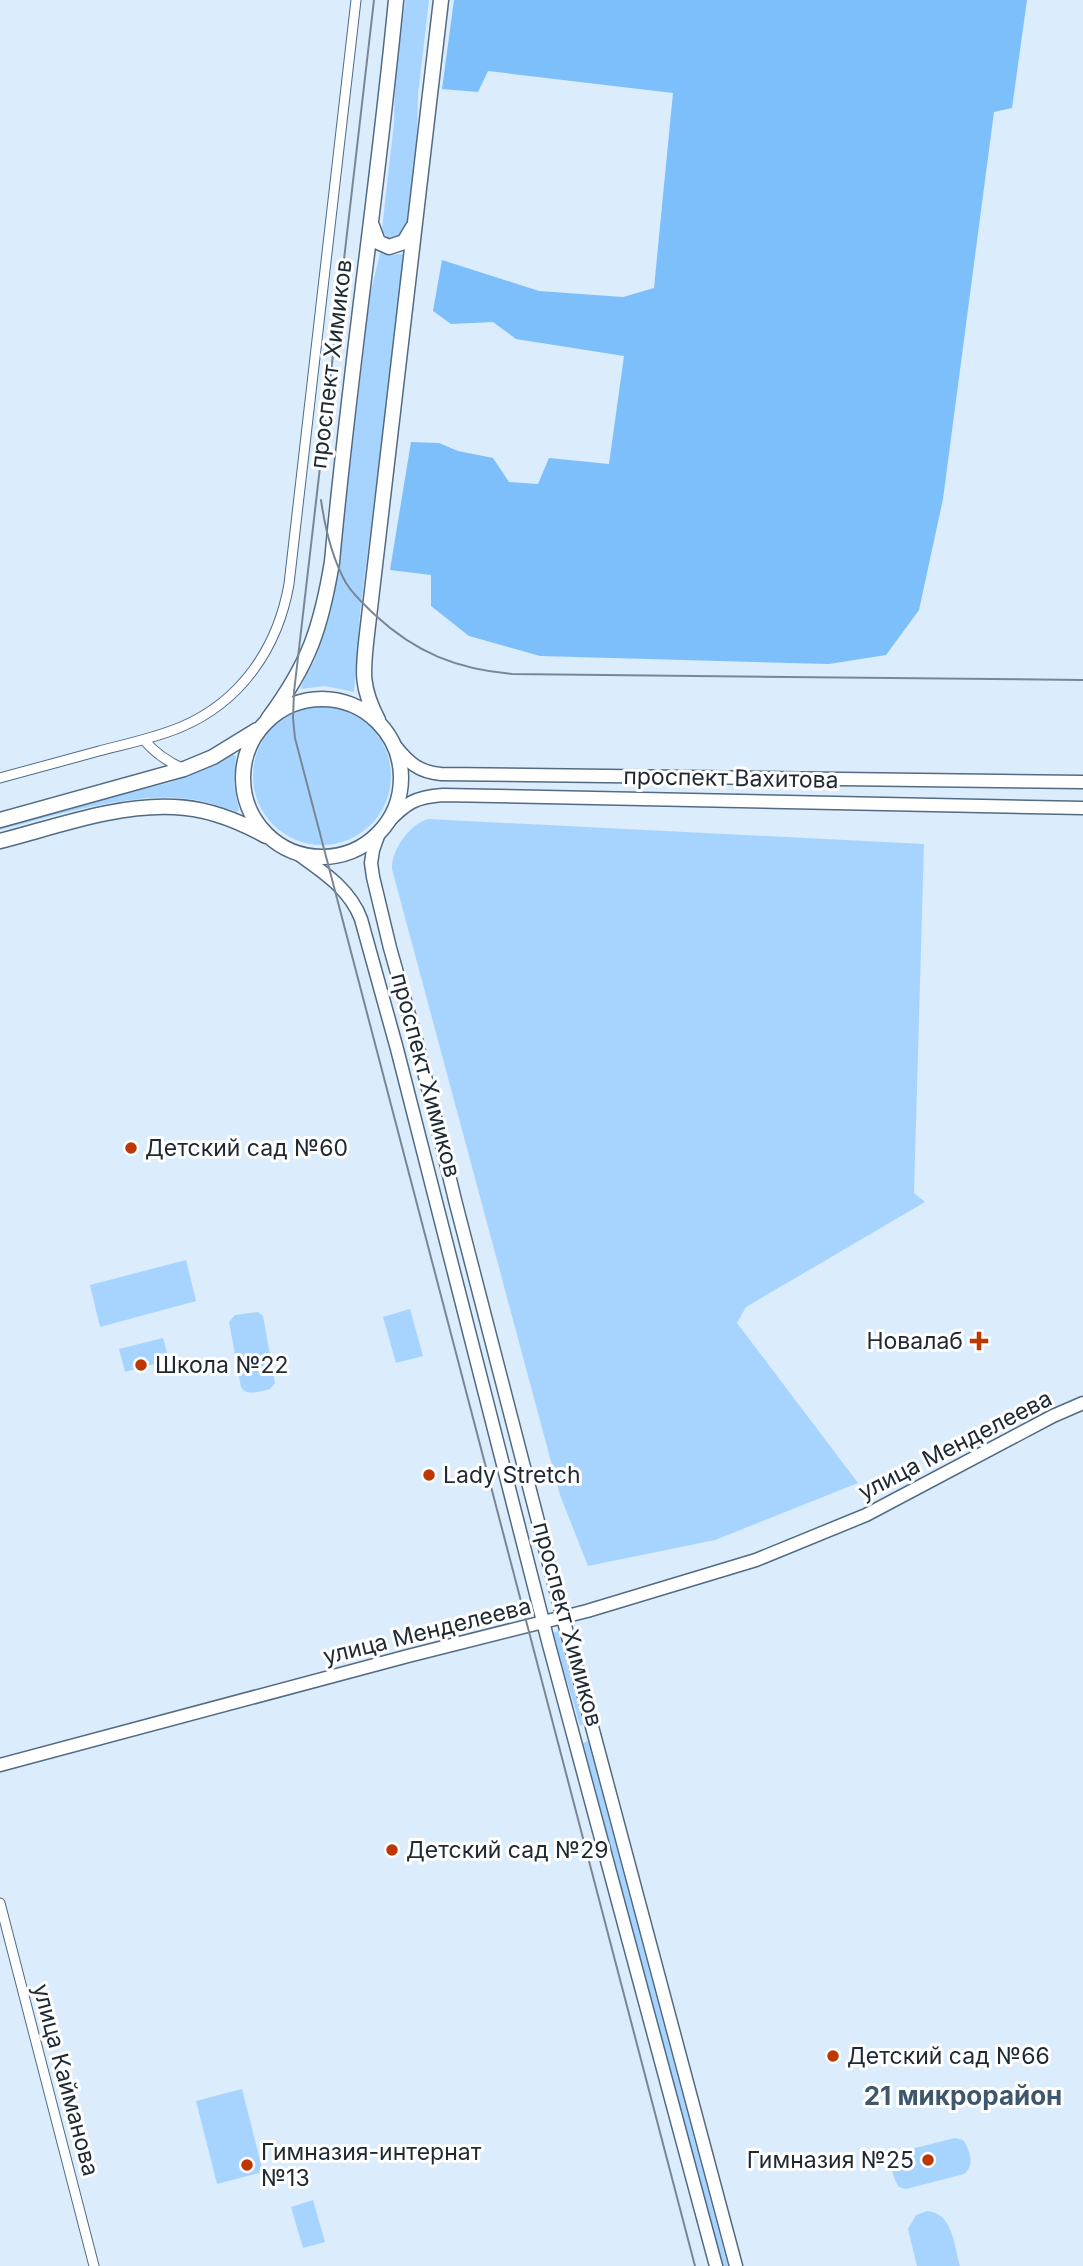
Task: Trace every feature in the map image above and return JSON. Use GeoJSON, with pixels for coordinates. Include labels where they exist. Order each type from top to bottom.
{"type":"FeatureCollection","features":[{"type":"Feature","properties":{"kind":"main road","name":"проспект Химиков"},"geometry":{"type":"LineString","coordinates":[[268,719],[306,660],[315,639],[326,594],[383,138],[396,0]]}},
{"type":"Feature","properties":{"kind":"main road"},"geometry":{"type":"LineString","coordinates":[[378,720],[368,702],[363,685],[364,667],[440,2]]}},
{"type":"Feature","properties":{"kind":"main road"},"geometry":{"type":"LineString","coordinates":[[371,225],[378,242],[393,247],[407,240],[416,221]]}},
{"type":"Feature","properties":{"kind":"main road","name":"проспект Вахитова"},"geometry":{"type":"LineString","coordinates":[[272,839],[248,807],[243,790],[242,769],[247,751],[258,730],[268,719],[293,703],[325,699],[345,702],[378,720],[413,766],[441,774],[1083,782]]}},
{"type":"Feature","properties":{"kind":"main road","name":"проспект Вахитова"},"geometry":{"type":"LineString","coordinates":[[0,820],[184,769],[212,757],[258,730]]}},
{"type":"Feature","properties":{"kind":"main road","name":"проспект Вахитова"},"geometry":{"type":"LineString","coordinates":[[383,828],[401,788],[402,774],[396,747]]}},
{"type":"Feature","properties":{"kind":"main road","name":"проспект Вахитова"},"geometry":{"type":"LineString","coordinates":[[0,841],[110,813],[154,806],[176,807],[204,811],[251,828],[298,854],[321,858],[337,856],[362,846],[408,803],[443,795],[1083,808]]}},
{"type":"Feature","properties":{"kind":"main road","name":"проспект Химиков"},"geometry":{"type":"LineString","coordinates":[[383,828],[373,850],[373,877],[563,1618],[736,2266]]}},
{"type":"Feature","properties":{"kind":"main road","name":"проспект Химиков"},"geometry":{"type":"LineString","coordinates":[[298,854],[345,892],[362,919],[568,1716],[716,2266]]}},
{"type":"Feature","properties":{"kind":"main road"},"geometry":{"type":"LineString","coordinates":[[485,1390],[504,1384]]}},
{"type":"Feature","properties":{"kind":"main road","name":"улица Менделеева"},"geometry":{"type":"LineString","coordinates":[[0,1765],[408,1656],[563,1618],[720,1571],[833,1530],[935,1480],[1053,1416],[1083,1404]]}},
{"type":"Feature","properties":{"kind":"main road"},"geometry":{"type":"LineString","coordinates":[[568,1716],[577,1730],[583,1732],[589,1727],[590,1714]]}},
{"type":"Feature","properties":{"kind":"street"},"geometry":{"type":"LineString","coordinates":[[0,778],[144,740],[184,726],[235,693],[266,653],[285,605],[356,0]]}},
{"type":"Feature","properties":{"kind":"street"},"geometry":{"type":"LineString","coordinates":[[144,740],[169,763],[184,769]]}},
{"type":"Feature","properties":{"kind":"street","name":"улица Кайманова"},"geometry":{"type":"LineString","coordinates":[[0,1903],[94,2266]]}},
{"type":"Feature","properties":{"kind":"shaded area"},"geometry":{"type":"Polygon","coordinates":[[[405,0],[429,0],[407,229],[405,234],[391,240],[382,229],[394,123],[395,76],[405,0]]]}},
{"type":"Feature","properties":{"kind":"shaded area"},"geometry":{"type":"Polygon","coordinates":[[[454,0],[1027,0],[1012,108],[994,112],[943,499],[919,610],[886,655],[829,664],[540,656],[469,636],[431,606],[431,575],[390,570],[411,442],[439,443],[458,451],[493,458],[509,482],[538,484],[549,458],[609,464],[624,356],[516,339],[493,322],[451,324],[433,311],[442,260],[539,291],[623,297],[654,288],[673,93],[488,71],[478,92],[442,89],[454,0]]]}},
{"type":"Feature","properties":{"kind":"shaded area"},"geometry":{"type":"Polygon","coordinates":[[[380,253],[405,254],[360,613],[354,692],[325,686],[301,689],[322,640],[334,593],[370,295],[380,253]]]}},
{"type":"Feature","properties":{"kind":"shaded area"},"geometry":{"type":"Polygon","coordinates":[[[322,707],[348,713],[370,728],[385,750],[391,776],[385,802],[370,824],[348,839],[322,845],[296,839],[274,824],[259,802],[253,776],[259,750],[274,728],[296,713],[322,707]]]}},
{"type":"Feature","properties":{"kind":"shaded area"},"geometry":{"type":"Polygon","coordinates":[[[232,754],[236,756],[234,784],[239,810],[237,812],[190,799],[144,798],[95,806],[0,830],[0,824],[168,783],[209,767],[232,754]]]}},
{"type":"Feature","properties":{"kind":"shaded area"},"geometry":{"type":"Polygon","coordinates":[[[428,819],[924,844],[914,1193],[925,1202],[746,1307],[737,1323],[858,1483],[715,1540],[588,1566],[560,1495],[392,869],[398,846],[408,832],[428,819]]]}},
{"type":"Feature","properties":{"kind":"shaded area"},"geometry":{"type":"Polygon","coordinates":[[[186,1260],[196,1301],[100,1327],[90,1285],[186,1260]]]}},
{"type":"Feature","properties":{"kind":"shaded area"},"geometry":{"type":"Polygon","coordinates":[[[410,1309],[423,1356],[396,1363],[383,1317],[410,1309]]]}},
{"type":"Feature","properties":{"kind":"shaded area"},"geometry":{"type":"Polygon","coordinates":[[[258,1312],[263,1316],[275,1383],[270,1389],[250,1393],[241,1387],[229,1322],[235,1315],[258,1312]]]}},
{"type":"Feature","properties":{"kind":"shaded area"},"geometry":{"type":"Polygon","coordinates":[[[163,1338],[169,1360],[125,1372],[119,1349],[163,1338]]]}},
{"type":"Feature","properties":{"kind":"shaded area"},"geometry":{"type":"Polygon","coordinates":[[[558,1631],[583,1724],[580,1726],[553,1633],[558,1631]]]}},
{"type":"Feature","properties":{"kind":"shaded area"},"geometry":{"type":"Polygon","coordinates":[[[588,1741],[728,2266],[723,2266],[583,1743],[588,1741]]]}},
{"type":"Feature","properties":{"kind":"shaded area"},"geometry":{"type":"Polygon","coordinates":[[[242,2089],[263,2172],[217,2184],[196,2101],[242,2089]]]}},
{"type":"Feature","properties":{"kind":"shaded area"},"geometry":{"type":"Polygon","coordinates":[[[955,2138],[963,2140],[968,2148],[970,2162],[964,2174],[906,2189],[899,2187],[892,2172],[892,2156],[955,2138]]]}},
{"type":"Feature","properties":{"kind":"shaded area"},"geometry":{"type":"Polygon","coordinates":[[[313,2200],[325,2242],[303,2248],[291,2207],[313,2200]]]}},
{"type":"Feature","properties":{"kind":"shaded area"},"geometry":{"type":"Polygon","coordinates":[[[927,2211],[936,2213],[947,2224],[960,2266],[917,2266],[908,2229],[916,2215],[927,2211]]]}},
{"type":"Feature","properties":{"kind":"tram line"},"geometry":{"type":"LineString","coordinates":[[374,0],[294,692],[295,738],[695,2266]]}},
{"type":"Feature","properties":{"kind":"tram line"},"geometry":{"type":"LineString","coordinates":[[321,500],[333,553],[346,583],[356,596],[406,640],[438,657],[473,668],[512,674],[1083,680]]}},
{"type":"Feature","properties":{"kind":"place","name":"Детский сад №60"},"geometry":{"type":"Point","coordinates":[131,1148]}},
{"type":"Feature","properties":{"kind":"place","name":"Новалаб"},"geometry":{"type":"Point","coordinates":[979,1341]}},
{"type":"Feature","properties":{"kind":"place","name":"Школа №22"},"geometry":{"type":"Point","coordinates":[141,1365]}},
{"type":"Feature","properties":{"kind":"place","name":"Lady Stretch"},"geometry":{"type":"Point","coordinates":[429,1475]}},
{"type":"Feature","properties":{"kind":"place","name":"Детский сад №29"},"geometry":{"type":"Point","coordinates":[392,1850]}},
{"type":"Feature","properties":{"kind":"place","name":"Детский сад №66"},"geometry":{"type":"Point","coordinates":[833,2056]}},
{"type":"Feature","properties":{"kind":"place","name":"Гимназия №25"},"geometry":{"type":"Point","coordinates":[928,2160]}},
{"type":"Feature","properties":{"kind":"place","name":"Гимназия-интернат №13"},"geometry":{"type":"Point","coordinates":[247,2165]}},
{"type":"Feature","properties":{"kind":"district","name":"21 микрорайон"},"geometry":{"type":"Point","coordinates":[963,2095]}}]}
